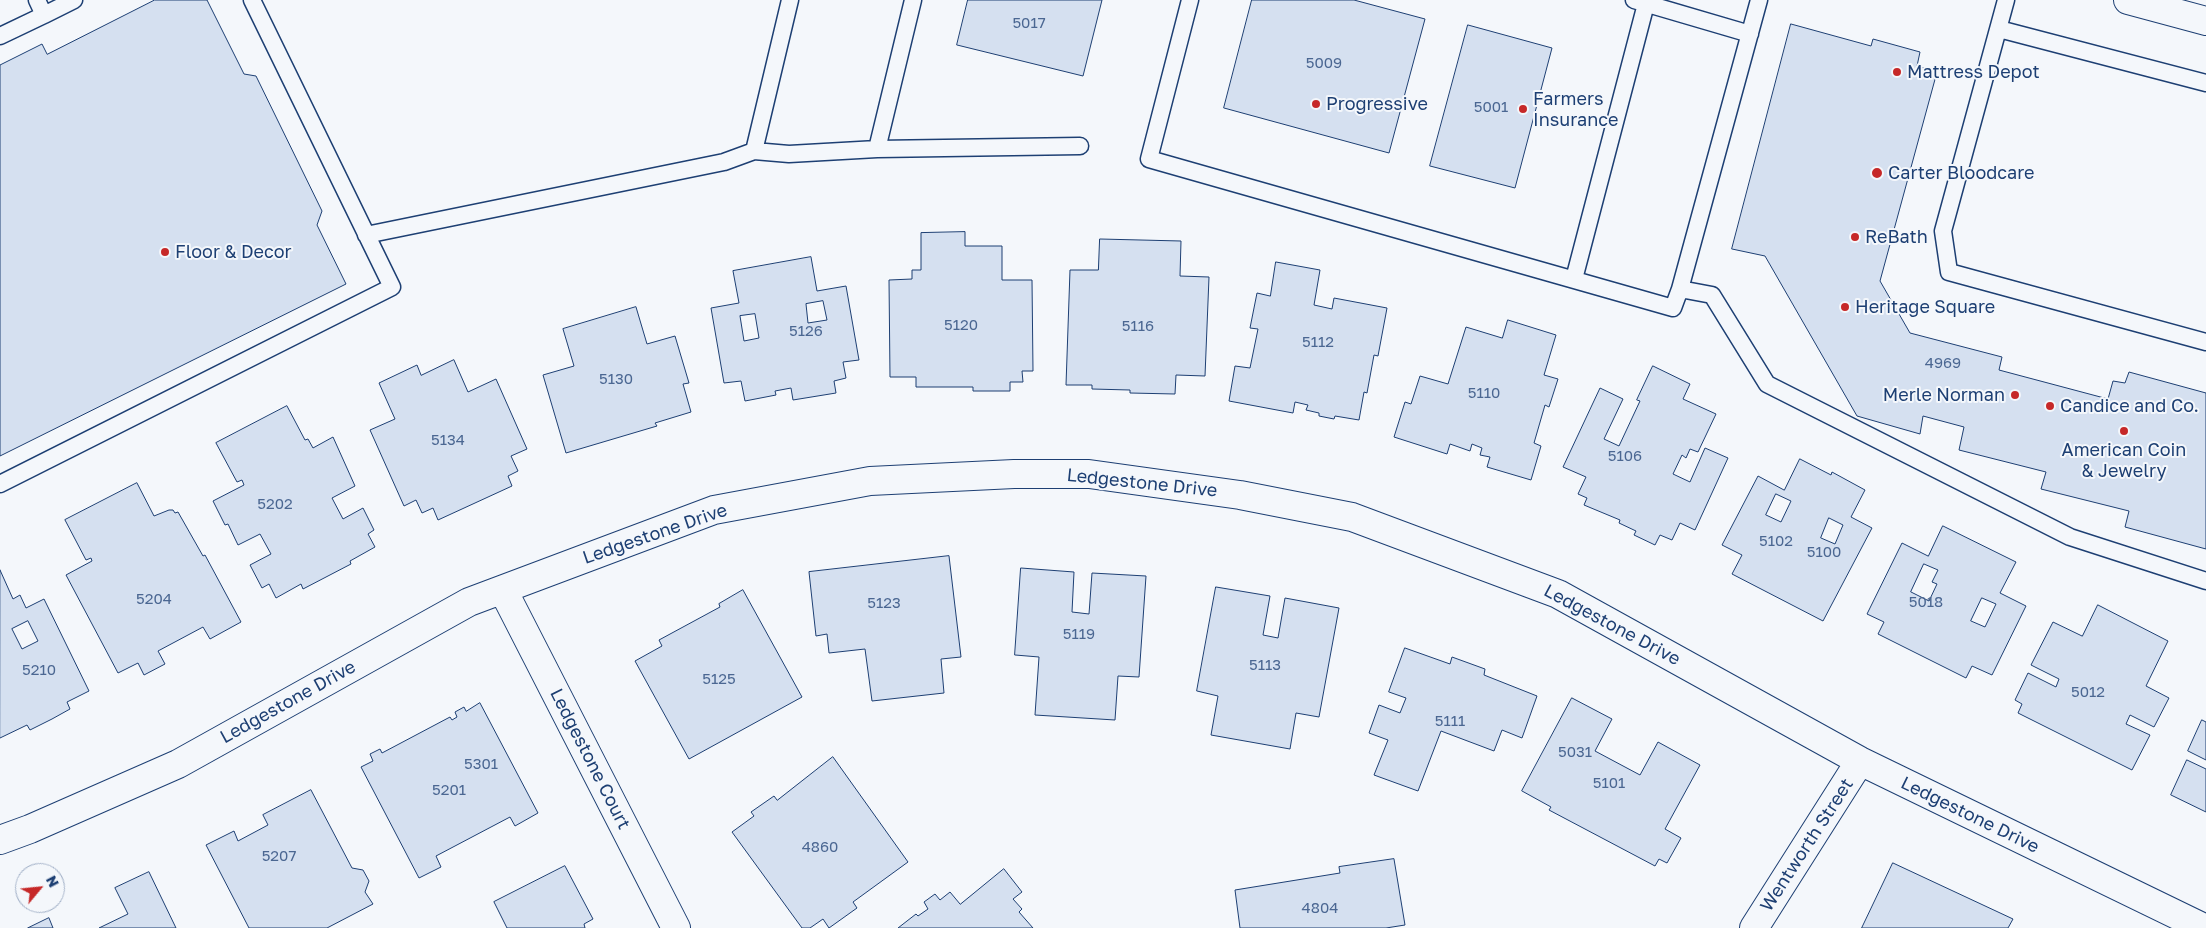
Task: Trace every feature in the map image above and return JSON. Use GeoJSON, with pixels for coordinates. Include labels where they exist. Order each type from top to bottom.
{"type":"FeatureCollection","features":[{"type":"Feature","properties":{"kind":"street"},"geometry":{"type":"LineString","coordinates":[[2128,0],[2206,21]]}},
{"type":"Feature","properties":{"kind":"street","name":"Ledgestone Drive"},"geometry":{"type":"LineString","coordinates":[[0,840],[30,829],[178,764],[469,602],[714,510],[870,481],[1014,474],[1089,474],[1240,495],[1352,517],[1558,594],[1860,762],[2204,928]]}},
{"type":"Feature","properties":{"kind":"street","name":"Ledgestone Court"},"geometry":{"type":"LineString","coordinates":[[503,590],[676,928]]}},
{"type":"Feature","properties":{"kind":"street","name":"Wentworth Street"},"geometry":{"type":"LineString","coordinates":[[1754,928],[1860,762]]}},
{"type":"Feature","properties":{"kind":"lane"},"geometry":{"type":"LineString","coordinates":[[0,36],[40,7],[74,0]]}},
{"type":"Feature","properties":{"kind":"lane"},"geometry":{"type":"LineString","coordinates":[[0,484],[392,287],[252,0]]}},
{"type":"Feature","properties":{"kind":"lane"},"geometry":{"type":"LineString","coordinates":[[754,151],[790,0]]}},
{"type":"Feature","properties":{"kind":"lane"},"geometry":{"type":"LineString","coordinates":[[877,149],[914,0]]}},
{"type":"Feature","properties":{"kind":"lane"},"geometry":{"type":"LineString","coordinates":[[1190,0],[1149,159],[1673,308],[1680,289],[1759,0]]}},
{"type":"Feature","properties":{"kind":"lane"},"geometry":{"type":"LineString","coordinates":[[2006,0],[1943,231],[1949,272],[2206,342]]}},
{"type":"Feature","properties":{"kind":"lane"},"geometry":{"type":"LineString","coordinates":[[1574,279],[1642,1],[1750,34]]}},
{"type":"Feature","properties":{"kind":"lane"},"geometry":{"type":"LineString","coordinates":[[1999,29],[2206,83]]}},
{"type":"Feature","properties":{"kind":"lane"},"geometry":{"type":"LineString","coordinates":[[366,235],[724,162],[754,151],[789,154],[877,149],[1080,146]]}},
{"type":"Feature","properties":{"kind":"lane"},"geometry":{"type":"LineString","coordinates":[[1680,289],[1712,295],[1767,384],[2070,537],[2206,581]]}},
{"type":"Feature","properties":{"kind":"building","name":"Floor & Decor"},"geometry":{"type":"Polygon","coordinates":[[[155,0],[207,0],[244,74],[256,76],[322,211],[317,225],[346,284],[0,456],[0,65],[42,44],[47,54],[155,0]]]}},
{"type":"Feature","properties":{"kind":"building"},"geometry":{"type":"Polygon","coordinates":[[[968,0],[1102,0],[1083,76],[957,45],[968,0]]]}},
{"type":"Feature","properties":{"kind":"building"},"geometry":{"type":"Polygon","coordinates":[[[1252,0],[1354,0],[1425,19],[1389,153],[1224,108],[1252,0]]]}},
{"type":"Feature","properties":{"kind":"building","name":"Heritage Square"},"geometry":{"type":"Polygon","coordinates":[[[1791,24],[1871,46],[1873,39],[1920,52],[1917,66],[1937,72],[1880,281],[1910,333],[2002,357],[1999,370],[2108,399],[2113,381],[2125,383],[2129,372],[2206,393],[2206,549],[2125,527],[2129,511],[2041,489],[2046,472],[1959,450],[1964,427],[1923,416],[1920,434],[1857,416],[1765,256],[1732,249],[1791,24]]]}},
{"type":"Feature","properties":{"kind":"building"},"geometry":{"type":"Polygon","coordinates":[[[1468,25],[1552,48],[1515,188],[1430,166],[1468,25]]]}},
{"type":"Feature","properties":{"kind":"building"},"geometry":{"type":"Polygon","coordinates":[[[965,232],[965,246],[1002,246],[1002,280],[1032,280],[1033,371],[1022,371],[1023,382],[1010,382],[1010,391],[973,391],[973,387],[916,387],[916,377],[890,377],[889,280],[912,279],[912,270],[921,270],[921,233],[965,232]]]}},
{"type":"Feature","properties":{"kind":"building"},"geometry":{"type":"Polygon","coordinates":[[[1100,239],[1181,241],[1180,276],[1209,277],[1205,376],[1176,375],[1175,394],[1130,393],[1130,390],[1092,389],[1092,385],[1066,385],[1070,270],[1098,270],[1100,239]]]}},
{"type":"Feature","properties":{"kind":"building"},"geometry":{"type":"Polygon","coordinates":[[[811,257],[817,291],[846,286],[859,360],[843,362],[846,378],[834,381],[836,393],[793,400],[791,388],[775,391],[776,395],[745,401],[741,381],[724,383],[711,308],[739,303],[733,271],[811,257]],[[823,301],[806,304],[808,323],[827,320],[823,301]],[[755,314],[740,316],[744,341],[759,338],[755,314]]]}},
{"type":"Feature","properties":{"kind":"building"},"geometry":{"type":"Polygon","coordinates":[[[1276,262],[1320,270],[1314,305],[1332,309],[1334,298],[1387,308],[1378,356],[1374,355],[1367,393],[1364,392],[1359,420],[1335,416],[1334,419],[1319,416],[1319,413],[1306,410],[1308,405],[1295,402],[1293,413],[1229,401],[1235,366],[1250,368],[1258,329],[1250,328],[1257,293],[1270,296],[1276,262]]]}},
{"type":"Feature","properties":{"kind":"building"},"geometry":{"type":"Polygon","coordinates":[[[636,307],[647,344],[675,336],[689,383],[683,384],[691,412],[655,423],[657,426],[566,453],[543,375],[574,366],[563,329],[636,307]]]}},
{"type":"Feature","properties":{"kind":"building"},"geometry":{"type":"Polygon","coordinates":[[[1508,320],[1556,335],[1544,375],[1558,379],[1549,407],[1545,405],[1534,443],[1541,446],[1531,480],[1487,467],[1490,457],[1480,455],[1482,448],[1472,444],[1470,451],[1450,444],[1447,454],[1394,437],[1405,402],[1411,404],[1420,376],[1448,384],[1466,327],[1502,338],[1508,320]]]}},
{"type":"Feature","properties":{"kind":"building"},"geometry":{"type":"Polygon","coordinates":[[[454,360],[468,392],[496,379],[527,449],[511,456],[518,471],[508,476],[512,486],[438,520],[433,508],[422,513],[416,500],[404,506],[370,430],[395,419],[379,383],[417,365],[421,375],[454,360]]]}},
{"type":"Feature","properties":{"kind":"building"},"geometry":{"type":"Polygon","coordinates":[[[1653,366],[1690,384],[1683,399],[1716,414],[1698,452],[1690,449],[1686,458],[1682,455],[1673,474],[1690,482],[1705,448],[1728,458],[1695,530],[1680,523],[1672,540],[1660,535],[1655,545],[1634,535],[1636,531],[1619,523],[1620,520],[1584,505],[1587,498],[1578,494],[1586,477],[1563,467],[1600,388],[1623,399],[1604,439],[1619,446],[1640,401],[1637,400],[1653,366]]]}},
{"type":"Feature","properties":{"kind":"building"},"geometry":{"type":"Polygon","coordinates":[[[287,406],[305,440],[308,439],[313,448],[333,437],[355,486],[332,498],[343,519],[363,508],[374,530],[368,534],[375,547],[350,561],[351,564],[303,589],[301,584],[276,598],[269,584],[262,588],[250,565],[271,554],[260,534],[238,545],[228,524],[225,525],[213,501],[244,485],[242,480],[237,482],[216,443],[287,406]]]}},
{"type":"Feature","properties":{"kind":"building"},"geometry":{"type":"Polygon","coordinates":[[[1800,459],[1831,475],[1832,472],[1865,490],[1851,517],[1872,528],[1823,621],[1732,574],[1742,555],[1722,545],[1758,476],[1784,490],[1800,459]],[[1776,494],[1766,515],[1781,522],[1791,501],[1776,494]],[[1829,518],[1821,538],[1835,544],[1843,525],[1829,518]]]}},
{"type":"Feature","properties":{"kind":"building"},"geometry":{"type":"Polygon","coordinates":[[[137,483],[154,516],[169,510],[173,510],[175,513],[178,512],[203,556],[205,555],[241,622],[210,639],[203,627],[158,651],[165,664],[144,675],[138,663],[118,673],[66,575],[92,561],[91,558],[86,560],[65,520],[137,483]]]}},
{"type":"Feature","properties":{"kind":"building"},"geometry":{"type":"Polygon","coordinates":[[[1943,526],[2016,562],[2000,593],[2026,606],[1992,675],[1972,666],[1966,678],[1878,634],[1884,622],[1867,614],[1902,543],[1928,556],[1943,526]],[[1924,564],[1911,592],[1929,601],[1937,584],[1932,582],[1938,570],[1924,564]],[[1982,598],[1971,621],[1985,627],[1996,604],[1982,598]]]}},
{"type":"Feature","properties":{"kind":"building"},"geometry":{"type":"Polygon","coordinates":[[[949,556],[961,657],[941,659],[944,693],[872,701],[865,649],[829,653],[827,634],[816,636],[809,572],[949,556]]]}},
{"type":"Feature","properties":{"kind":"building"},"geometry":{"type":"Polygon","coordinates":[[[1021,568],[1074,572],[1072,612],[1089,614],[1092,573],[1146,576],[1139,677],[1118,676],[1115,720],[1035,715],[1039,657],[1015,655],[1021,568]]]}},
{"type":"Feature","properties":{"kind":"building"},"geometry":{"type":"Polygon","coordinates":[[[0,570],[13,599],[20,595],[26,608],[44,599],[89,691],[67,702],[70,709],[52,719],[30,730],[27,725],[0,738],[0,570]],[[28,621],[12,629],[22,649],[38,641],[28,621]]]}},
{"type":"Feature","properties":{"kind":"building"},"geometry":{"type":"Polygon","coordinates":[[[1216,587],[1270,596],[1263,635],[1278,638],[1285,598],[1339,608],[1319,717],[1296,713],[1290,749],[1211,735],[1218,696],[1197,691],[1216,587]]]}},
{"type":"Feature","properties":{"kind":"building"},"geometry":{"type":"Polygon","coordinates":[[[743,590],[802,697],[689,759],[635,661],[662,646],[659,640],[720,607],[719,604],[743,590]]]}},
{"type":"Feature","properties":{"kind":"building"},"geometry":{"type":"Polygon","coordinates":[[[2098,605],[2168,641],[2146,686],[2169,698],[2154,727],[2130,715],[2126,724],[2150,735],[2132,770],[2018,713],[2022,704],[2015,700],[2028,673],[2056,687],[2059,679],[2031,665],[2053,622],[2082,636],[2098,605]]]}},
{"type":"Feature","properties":{"kind":"building"},"geometry":{"type":"Polygon","coordinates":[[[1405,648],[1450,664],[1452,657],[1485,669],[1484,675],[1537,696],[1522,738],[1502,730],[1494,751],[1441,731],[1418,791],[1374,775],[1388,740],[1369,733],[1379,705],[1400,713],[1406,698],[1389,692],[1405,648]]]}},
{"type":"Feature","properties":{"kind":"building"},"geometry":{"type":"Polygon","coordinates":[[[1572,698],[1612,719],[1595,751],[1640,775],[1658,742],[1700,765],[1665,829],[1681,838],[1667,863],[1659,859],[1655,866],[1549,810],[1551,807],[1522,791],[1572,698]]]}},
{"type":"Feature","properties":{"kind":"building"},"geometry":{"type":"Polygon","coordinates":[[[480,703],[538,813],[515,826],[510,817],[436,856],[441,867],[419,878],[361,767],[373,761],[370,754],[380,749],[382,753],[450,717],[452,720],[457,717],[455,712],[464,707],[466,711],[480,703]]]}},
{"type":"Feature","properties":{"kind":"building"},"geometry":{"type":"Polygon","coordinates":[[[2202,720],[2206,722],[2206,760],[2188,751],[2202,720]]]}},
{"type":"Feature","properties":{"kind":"building"},"geometry":{"type":"Polygon","coordinates":[[[833,757],[908,862],[853,902],[857,908],[829,928],[823,919],[810,928],[802,928],[732,832],[754,816],[751,812],[774,796],[777,800],[833,757]]]}},
{"type":"Feature","properties":{"kind":"building"},"geometry":{"type":"Polygon","coordinates":[[[2187,760],[2206,769],[2206,812],[2171,795],[2187,760]]]}},
{"type":"Feature","properties":{"kind":"building"},"geometry":{"type":"Polygon","coordinates":[[[311,790],[352,868],[363,870],[369,881],[365,892],[373,904],[327,928],[249,928],[206,845],[234,831],[238,841],[268,825],[263,815],[311,790]]]}},
{"type":"Feature","properties":{"kind":"building"},"geometry":{"type":"Polygon","coordinates":[[[1394,859],[1405,925],[1386,928],[1240,928],[1235,890],[1340,873],[1339,867],[1394,859]]]}},
{"type":"Feature","properties":{"kind":"building"},"geometry":{"type":"Polygon","coordinates":[[[1893,863],[2013,919],[2008,928],[1862,928],[1893,863]]]}},
{"type":"Feature","properties":{"kind":"building"},"geometry":{"type":"Polygon","coordinates":[[[565,866],[593,919],[584,924],[585,928],[507,928],[494,902],[565,866]]]}},
{"type":"Feature","properties":{"kind":"building"},"geometry":{"type":"Polygon","coordinates":[[[1004,869],[1022,892],[1013,899],[1022,909],[1019,912],[1033,928],[898,928],[916,914],[918,916],[928,909],[924,902],[935,894],[940,900],[950,892],[960,904],[1004,869]]]}},
{"type":"Feature","properties":{"kind":"building"},"geometry":{"type":"Polygon","coordinates":[[[149,872],[176,928],[99,928],[128,914],[115,888],[149,872]]]}},
{"type":"Feature","properties":{"kind":"building"},"geometry":{"type":"Polygon","coordinates":[[[49,918],[53,928],[28,928],[49,918]]]}},
{"type":"Feature","properties":{"kind":"place","name":"Mattress Depot"},"geometry":{"type":"Point","coordinates":[1897,72]}},
{"type":"Feature","properties":{"kind":"place","name":"Progressive"},"geometry":{"type":"Point","coordinates":[1316,104]}},
{"type":"Feature","properties":{"kind":"place","name":"Farmers Insurance"},"geometry":{"type":"Point","coordinates":[1523,109]}},
{"type":"Feature","properties":{"kind":"place","name":"Carter Bloodcare"},"geometry":{"type":"Point","coordinates":[1877,173]}},
{"type":"Feature","properties":{"kind":"place","name":"ReBath"},"geometry":{"type":"Point","coordinates":[1855,237]}},
{"type":"Feature","properties":{"kind":"place","name":"Floor & Decor"},"geometry":{"type":"Point","coordinates":[165,252]}},
{"type":"Feature","properties":{"kind":"place","name":"Heritage Square"},"geometry":{"type":"Point","coordinates":[1845,307]}},
{"type":"Feature","properties":{"kind":"place","name":"Merle Norman"},"geometry":{"type":"Point","coordinates":[2015,395]}},
{"type":"Feature","properties":{"kind":"place","name":"Candice and Co."},"geometry":{"type":"Point","coordinates":[2050,406]}},
{"type":"Feature","properties":{"kind":"place","name":"American Coin & Jewelry"},"geometry":{"type":"Point","coordinates":[2124,431]}}]}
